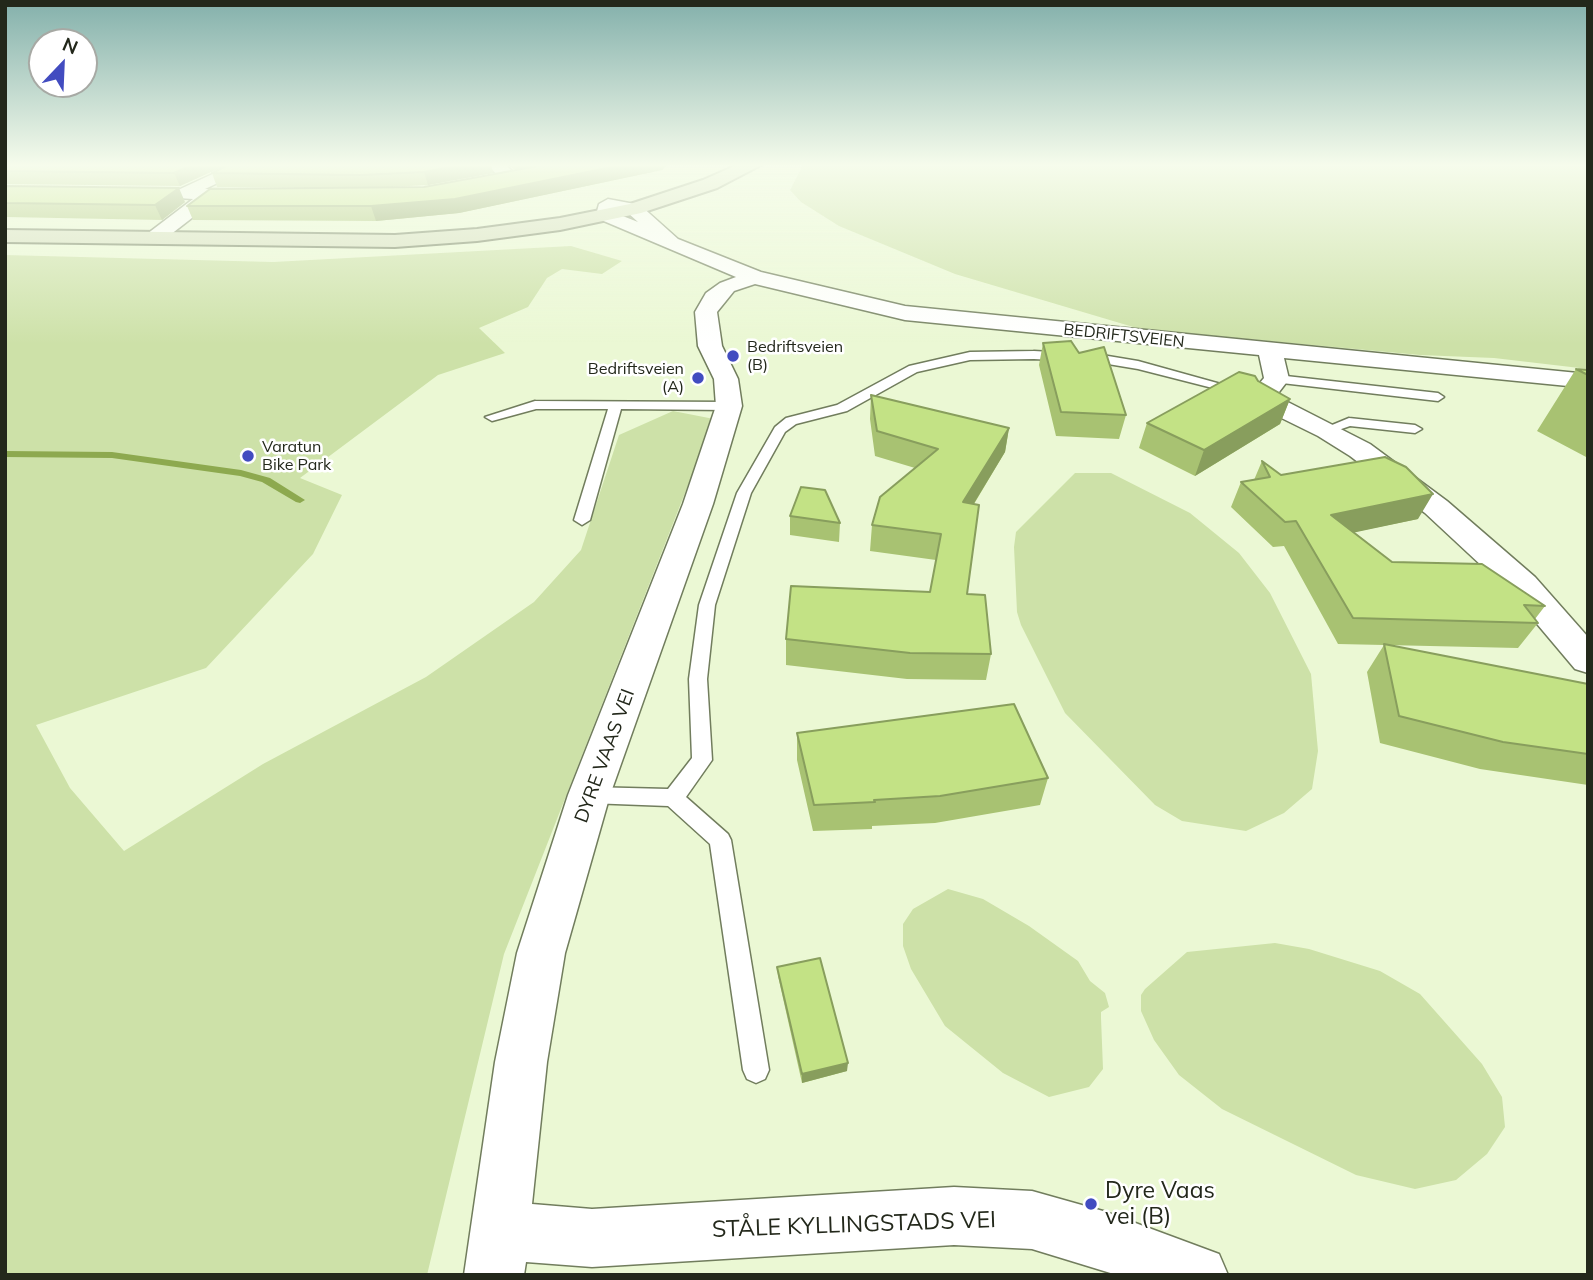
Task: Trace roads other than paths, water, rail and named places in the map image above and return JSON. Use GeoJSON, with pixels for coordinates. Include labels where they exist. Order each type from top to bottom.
{"type":"FeatureCollection","features":[{"type":"Feature","properties":{"kind":"main road"},"geometry":{"type":"LineString","coordinates":[[5,236],[395,241],[477,235],[528,225]]}},
{"type":"Feature","properties":{"kind":"street"},"geometry":{"type":"LineString","coordinates":[[154,237],[170,225]]}},
{"type":"Feature","properties":{"kind":"street","name":"BEDRIFTSVEIEN"},"geometry":{"type":"LineString","coordinates":[[637,225],[754,277],[905,313],[1269,376],[1588,381]]}},
{"type":"Feature","properties":{"kind":"street","name":"BEDRIFTSVEIEN"},"geometry":{"type":"LineString","coordinates":[[652,225],[671,242]]}},
{"type":"Feature","properties":{"kind":"street","name":"DYRE VAAS VEI"},"geometry":{"type":"LineString","coordinates":[[497,1253],[521,1062],[541,953],[589,795],[710,470],[729,406],[726,379],[710,346],[706,312],[714,298],[727,288],[754,277]]}},
{"type":"Feature","properties":{"kind":"street"},"geometry":{"type":"LineString","coordinates":[[1269,376],[1327,430],[1393,473],[1480,544],[1523,585],[1588,660]]}},
{"type":"Feature","properties":{"kind":"street","name":"STÅLE KYLLINGSTADS VEI"},"geometry":{"type":"LineString","coordinates":[[497,1253],[592,1238],[954,1216],[1032,1220],[1103,1240],[1198,1275]]}},
{"type":"Feature","properties":{"kind":"lane"},"geometry":{"type":"LineString","coordinates":[[673,798],[702,760],[698,679],[707,605],[724,548],[744,493],[780,430],[791,421],[842,408],[914,369],[970,356],[1063,356],[1269,376],[1438,397]]}},
{"type":"Feature","properties":{"kind":"lane"},"geometry":{"type":"LineString","coordinates":[[492,417],[535,405],[729,406]]}},
{"type":"Feature","properties":{"kind":"lane"},"geometry":{"type":"LineString","coordinates":[[582,520],[616,405]]}},
{"type":"Feature","properties":{"kind":"lane"},"geometry":{"type":"LineString","coordinates":[[1327,430],[1349,422],[1415,429]]}},
{"type":"Feature","properties":{"kind":"lane"},"geometry":{"type":"LineString","coordinates":[[589,795],[673,798],[720,840],[756,1070]]}},
{"type":"Feature","properties":{"kind":"waterway"},"geometry":{"type":"LineString","coordinates":[[5,454],[112,455],[241,473],[266,480],[300,500]]}},
{"type":"Feature","properties":{"kind":"place","name":"Bedriftsveien (B)"},"geometry":{"type":"Point","coordinates":[733,356]}},
{"type":"Feature","properties":{"kind":"place","name":"Bedriftsveien (A)"},"geometry":{"type":"Point","coordinates":[698,378]}},
{"type":"Feature","properties":{"kind":"place","name":"Varatun Bike Park"},"geometry":{"type":"Point","coordinates":[248,456]}},
{"type":"Feature","properties":{"kind":"place","name":"Dyre Vaas vei (B)"},"geometry":{"type":"Point","coordinates":[1091,1204]}}]}
